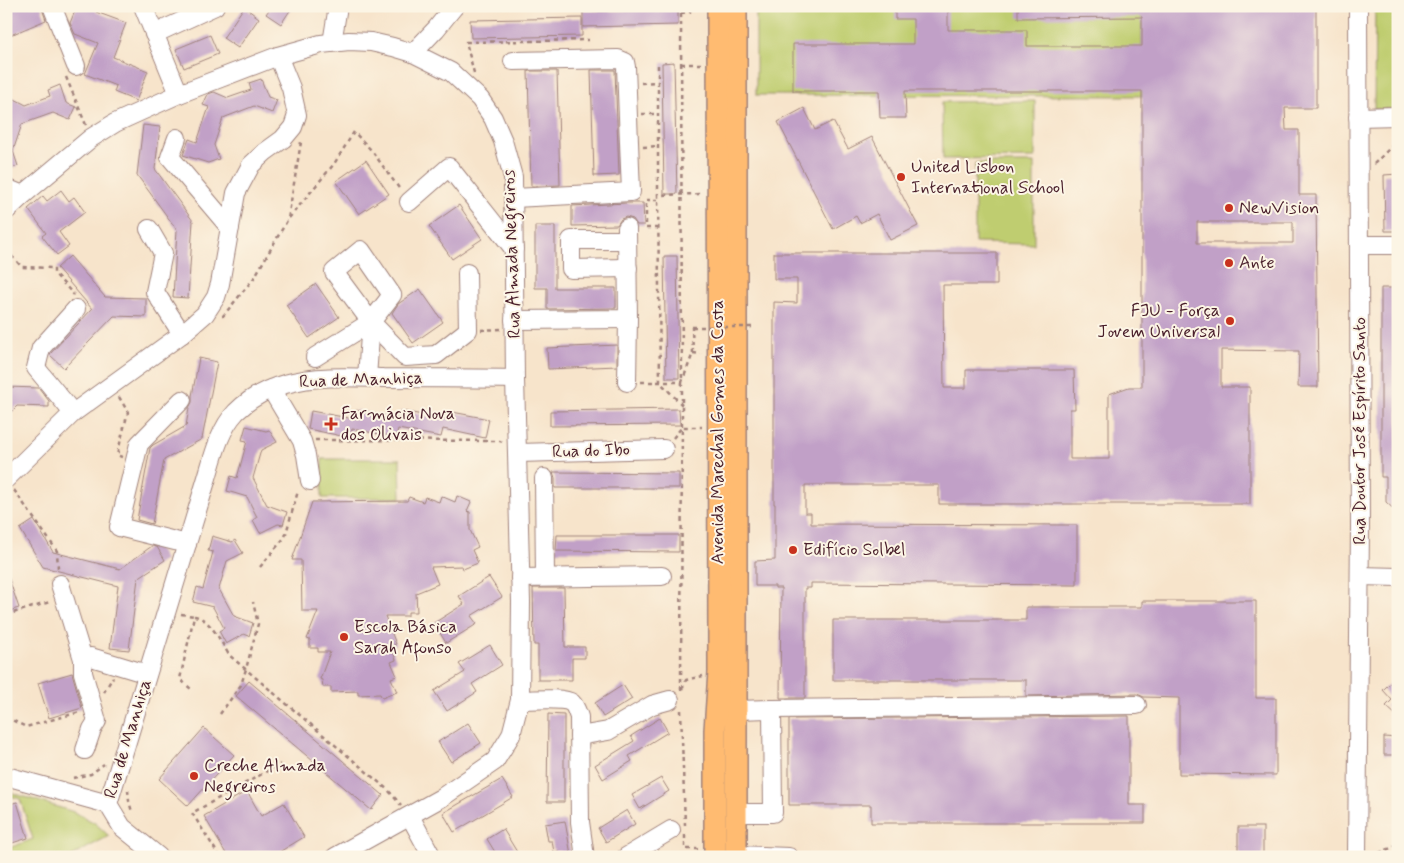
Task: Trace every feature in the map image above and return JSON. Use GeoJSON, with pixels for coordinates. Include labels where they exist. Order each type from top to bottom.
{"type":"FeatureCollection","features":[{"type":"Feature","properties":{"kind":"main road","name":"Avenida Marechal Gomes da Costa"},"geometry":{"type":"LineString","coordinates":[[718,6],[719,672],[715,730],[722,854]]}},
{"type":"Feature","properties":{"kind":"main road","name":"Avenida Marechal Gomes da Costa"},"geometry":{"type":"LineString","coordinates":[[722,854],[736,813],[736,6]]}},
{"type":"Feature","properties":{"kind":"street"},"geometry":{"type":"LineString","coordinates":[[52,6],[76,66]]}},
{"type":"Feature","properties":{"kind":"street"},"geometry":{"type":"LineString","coordinates":[[143,6],[179,94]]}},
{"type":"Feature","properties":{"kind":"street"},"geometry":{"type":"LineString","coordinates":[[154,34],[215,6]]}},
{"type":"Feature","properties":{"kind":"street"},"geometry":{"type":"LineString","coordinates":[[332,43],[338,6]]}},
{"type":"Feature","properties":{"kind":"street"},"geometry":{"type":"LineString","coordinates":[[413,54],[455,6]]}},
{"type":"Feature","properties":{"kind":"street","name":"Rua Doutor José Espírito Santo"},"geometry":{"type":"LineString","coordinates":[[1358,6],[1360,245],[1358,857]]}},
{"type":"Feature","properties":{"kind":"street","name":"Rua Almada Negreiros"},"geometry":{"type":"LineString","coordinates":[[6,211],[91,138],[115,123],[179,94],[278,56],[321,44],[349,41],[371,42],[413,54],[451,72],[480,99],[493,118],[504,141],[513,177],[514,198],[514,324],[520,578],[520,700],[511,735],[495,761],[440,798],[335,857]]}},
{"type":"Feature","properties":{"kind":"street"},"geometry":{"type":"LineString","coordinates":[[6,479],[73,414],[182,334],[206,314],[216,297],[236,193],[252,165],[293,127],[297,115],[291,88],[278,56]]}},
{"type":"Feature","properties":{"kind":"street"},"geometry":{"type":"LineString","coordinates":[[513,61],[618,59],[625,62],[631,192],[514,198]]}},
{"type":"Feature","properties":{"kind":"street"},"geometry":{"type":"LineString","coordinates":[[1358,117],[1398,116]]}},
{"type":"Feature","properties":{"kind":"street"},"geometry":{"type":"LineString","coordinates":[[177,138],[170,157],[230,228]]}},
{"type":"Feature","properties":{"kind":"street"},"geometry":{"type":"LineString","coordinates":[[409,202],[449,167],[514,248]]}},
{"type":"Feature","properties":{"kind":"street"},"geometry":{"type":"LineString","coordinates":[[6,188],[23,195]]}},
{"type":"Feature","properties":{"kind":"street"},"geometry":{"type":"LineString","coordinates":[[149,228],[163,253],[155,292],[182,334]]}},
{"type":"Feature","properties":{"kind":"street"},"geometry":{"type":"LineString","coordinates":[[627,382],[628,268],[627,234],[571,240],[571,269],[628,268]]}},
{"type":"Feature","properties":{"kind":"street"},"geometry":{"type":"LineString","coordinates":[[1360,245],[1398,245]]}},
{"type":"Feature","properties":{"kind":"street"},"geometry":{"type":"LineString","coordinates":[[371,322],[405,357],[436,355],[468,330],[467,273]]}},
{"type":"Feature","properties":{"kind":"street"},"geometry":{"type":"LineString","coordinates":[[73,414],[36,368],[41,348],[76,310]]}},
{"type":"Feature","properties":{"kind":"street"},"geometry":{"type":"LineString","coordinates":[[514,324],[628,319]]}},
{"type":"Feature","properties":{"kind":"street"},"geometry":{"type":"LineString","coordinates":[[315,358],[371,322]]}},
{"type":"Feature","properties":{"kind":"street"},"geometry":{"type":"LineString","coordinates":[[367,377],[371,322]]}},
{"type":"Feature","properties":{"kind":"street","name":"Rua de Manhiça"},"geometry":{"type":"LineString","coordinates":[[108,804],[206,481],[223,430],[234,414],[250,400],[272,389],[285,384],[310,379],[367,377],[515,379]]}},
{"type":"Feature","properties":{"kind":"street"},"geometry":{"type":"LineString","coordinates":[[272,389],[302,441],[306,455],[305,482]]}},
{"type":"Feature","properties":{"kind":"street"},"geometry":{"type":"LineString","coordinates":[[182,400],[139,444],[119,527],[187,544]]}},
{"type":"Feature","properties":{"kind":"street","name":"Rua do Ibo"},"geometry":{"type":"LineString","coordinates":[[518,453],[664,449]]}},
{"type":"Feature","properties":{"kind":"street"},"geometry":{"type":"LineString","coordinates":[[544,478],[544,577]]}},
{"type":"Feature","properties":{"kind":"street"},"geometry":{"type":"LineString","coordinates":[[520,578],[662,576]]}},
{"type":"Feature","properties":{"kind":"street"},"geometry":{"type":"LineString","coordinates":[[1360,576],[1398,577]]}},
{"type":"Feature","properties":{"kind":"street","name":"Rua de Manhiça"},"geometry":{"type":"LineString","coordinates":[[62,591],[83,659],[83,673],[97,721],[92,729],[85,750]]}},
{"type":"Feature","properties":{"kind":"street","name":"Rua de Manhiça"},"geometry":{"type":"LineString","coordinates":[[83,659],[91,657],[147,674]]}},
{"type":"Feature","properties":{"kind":"street"},"geometry":{"type":"LineString","coordinates":[[520,700],[564,700],[571,703],[577,709],[579,717],[580,822],[585,857]]}},
{"type":"Feature","properties":{"kind":"street"},"geometry":{"type":"LineString","coordinates":[[579,736],[608,731],[652,705],[676,705]]}},
{"type":"Feature","properties":{"kind":"street"},"geometry":{"type":"LineString","coordinates":[[736,710],[1137,705]]}},
{"type":"Feature","properties":{"kind":"street"},"geometry":{"type":"LineString","coordinates":[[736,813],[773,812],[772,709]]}},
{"type":"Feature","properties":{"kind":"street"},"geometry":{"type":"LineString","coordinates":[[6,776],[108,804],[122,827],[165,854]]}},
{"type":"Feature","properties":{"kind":"street"},"geometry":{"type":"LineString","coordinates":[[410,816],[432,857]]}},
{"type":"Feature","properties":{"kind":"street"},"geometry":{"type":"LineString","coordinates":[[626,857],[671,830]]}},
{"type":"Feature","properties":{"kind":"street"},"geometry":{"type":"LineString","coordinates":[[722,854],[789,857]]}},
{"type":"Feature","properties":{"kind":"path"},"geometry":{"type":"LineString","coordinates":[[681,6],[681,692],[686,680],[709,674]]}},
{"type":"Feature","properties":{"kind":"path"},"geometry":{"type":"LineString","coordinates":[[681,13],[690,12],[690,6]]}},
{"type":"Feature","properties":{"kind":"path"},"geometry":{"type":"LineString","coordinates":[[658,65],[660,382],[682,404]]}},
{"type":"Feature","properties":{"kind":"path"},"geometry":{"type":"LineString","coordinates":[[288,219],[302,135],[297,115]]}},
{"type":"Feature","properties":{"kind":"path"},"geometry":{"type":"LineString","coordinates":[[206,314],[223,316],[254,278],[288,219],[334,164],[354,132],[372,151],[409,202]]}},
{"type":"Feature","properties":{"kind":"path"},"geometry":{"type":"LineString","coordinates":[[1359,180],[1398,140]]}},
{"type":"Feature","properties":{"kind":"path"},"geometry":{"type":"LineString","coordinates":[[658,195],[709,194]]}},
{"type":"Feature","properties":{"kind":"path"},"geometry":{"type":"LineString","coordinates":[[658,200],[646,200],[646,228],[659,228]]}},
{"type":"Feature","properties":{"kind":"path"},"geometry":{"type":"LineString","coordinates":[[6,250],[22,267],[54,268],[54,273],[82,304],[76,310]]}},
{"type":"Feature","properties":{"kind":"path"},"geometry":{"type":"LineString","coordinates":[[468,330],[514,324]]}},
{"type":"Feature","properties":{"kind":"path"},"geometry":{"type":"LineString","coordinates":[[682,382],[693,353],[692,327],[753,327]]}},
{"type":"Feature","properties":{"kind":"path"},"geometry":{"type":"LineString","coordinates":[[693,353],[701,354]]}},
{"type":"Feature","properties":{"kind":"path"},"geometry":{"type":"LineString","coordinates":[[627,382],[682,382]]}},
{"type":"Feature","properties":{"kind":"path"},"geometry":{"type":"LineString","coordinates":[[112,386],[128,412],[117,454],[134,462]]}},
{"type":"Feature","properties":{"kind":"path"},"geometry":{"type":"LineString","coordinates":[[682,427],[718,427]]}},
{"type":"Feature","properties":{"kind":"path"},"geometry":{"type":"LineString","coordinates":[[664,449],[682,427]]}},
{"type":"Feature","properties":{"kind":"path"},"geometry":{"type":"LineString","coordinates":[[302,441],[500,441],[518,453]]}},
{"type":"Feature","properties":{"kind":"path"},"geometry":{"type":"LineString","coordinates":[[6,479],[56,551],[62,591],[6,615]]}},
{"type":"Feature","properties":{"kind":"path"},"geometry":{"type":"LineString","coordinates":[[260,567],[285,537],[305,482]]}},
{"type":"Feature","properties":{"kind":"path"},"geometry":{"type":"LineString","coordinates":[[220,714],[241,685],[246,669],[258,624],[253,602]]}},
{"type":"Feature","properties":{"kind":"path"},"geometry":{"type":"LineString","coordinates":[[178,614],[199,616],[217,633],[229,655],[388,790],[410,816]]}},
{"type":"Feature","properties":{"kind":"path"},"geometry":{"type":"LineString","coordinates":[[193,691],[180,679],[194,616]]}},
{"type":"Feature","properties":{"kind":"path"},"geometry":{"type":"LineString","coordinates":[[6,717],[26,727],[94,708],[120,666]]}},
{"type":"Feature","properties":{"kind":"path"},"geometry":{"type":"LineString","coordinates":[[676,705],[686,849],[722,854]]}},
{"type":"Feature","properties":{"kind":"path"},"geometry":{"type":"LineString","coordinates":[[215,857],[219,855],[192,813],[280,764]]}},
{"type":"Feature","properties":{"kind":"path"},"geometry":{"type":"LineString","coordinates":[[128,784],[129,801],[135,818]]}},
{"type":"Feature","properties":{"kind":"path"},"geometry":{"type":"LineString","coordinates":[[1379,853],[1398,845]]}},
{"type":"Feature","properties":{"kind":"path"},"geometry":{"type":"LineString","coordinates":[[165,854],[178,857]]}},
{"type":"Feature","properties":{"kind":"green space"},"geometry":{"type":"Polygon","coordinates":[[[756,6],[1142,6],[1142,96],[756,95],[756,6]]]}},
{"type":"Feature","properties":{"kind":"green space"},"geometry":{"type":"Polygon","coordinates":[[[1375,6],[1398,6],[1398,109],[1374,109],[1375,6]]]}},
{"type":"Feature","properties":{"kind":"green space"},"geometry":{"type":"Polygon","coordinates":[[[1035,101],[1035,158],[943,159],[942,102],[1035,101]]]}},
{"type":"Feature","properties":{"kind":"green space"},"geometry":{"type":"Polygon","coordinates":[[[975,163],[1034,163],[1034,244],[975,243],[975,163]]]}},
{"type":"Feature","properties":{"kind":"green space"},"geometry":{"type":"Polygon","coordinates":[[[322,459],[400,459],[401,498],[322,498],[322,459]]]}},
{"type":"Feature","properties":{"kind":"green space"},"geometry":{"type":"Polygon","coordinates":[[[6,791],[74,812],[95,823],[109,836],[70,857],[6,857],[6,849],[33,839],[20,799],[6,795],[6,791]]]}},
{"type":"Feature","properties":{"kind":"building"},"geometry":{"type":"Polygon","coordinates":[[[6,6],[41,6],[46,20],[6,37],[6,6]]]}},
{"type":"Feature","properties":{"kind":"building"},"geometry":{"type":"Polygon","coordinates":[[[77,6],[98,6],[96,12],[126,23],[113,57],[148,71],[136,101],[114,92],[116,86],[85,74],[98,43],[75,34],[70,23],[77,6]]]}},
{"type":"Feature","properties":{"kind":"building"},"geometry":{"type":"Polygon","coordinates":[[[272,6],[293,6],[281,24],[266,14],[272,6]]]}},
{"type":"Feature","properties":{"kind":"building"},"geometry":{"type":"Polygon","coordinates":[[[895,6],[948,6],[948,30],[1027,30],[1027,46],[1142,46],[1142,17],[1018,18],[1018,6],[1316,6],[1316,108],[1285,108],[1286,130],[1299,130],[1299,195],[1316,195],[1318,387],[1298,387],[1299,351],[1221,350],[1221,387],[1250,387],[1250,504],[939,504],[939,485],[805,485],[805,513],[811,513],[811,524],[1077,525],[1077,585],[811,583],[811,588],[805,588],[805,698],[780,698],[781,588],[775,588],[775,586],[755,586],[755,561],[775,560],[774,302],[797,303],[797,279],[774,279],[774,253],[997,253],[997,285],[943,285],[944,388],[966,388],[966,370],[1074,370],[1075,409],[1070,409],[1070,459],[1109,459],[1109,394],[1129,387],[1142,387],[1142,91],[905,91],[906,118],[880,118],[879,91],[793,91],[793,44],[913,44],[913,19],[895,19],[895,6]],[[1197,222],[1197,243],[1293,243],[1293,222],[1197,222]]]}},
{"type":"Feature","properties":{"kind":"building"},"geometry":{"type":"Polygon","coordinates":[[[244,7],[259,18],[238,48],[223,38],[244,7]]]}},
{"type":"Feature","properties":{"kind":"building"},"geometry":{"type":"Polygon","coordinates":[[[678,10],[678,25],[583,27],[583,11],[678,10]]]}},
{"type":"Feature","properties":{"kind":"building"},"geometry":{"type":"Polygon","coordinates":[[[582,18],[582,36],[471,38],[470,20],[582,18]]]}},
{"type":"Feature","properties":{"kind":"building"},"geometry":{"type":"Polygon","coordinates":[[[210,35],[218,54],[184,68],[176,49],[210,35]]]}},
{"type":"Feature","properties":{"kind":"building"},"geometry":{"type":"Polygon","coordinates":[[[674,62],[677,194],[664,194],[662,63],[674,62]]]}},
{"type":"Feature","properties":{"kind":"building"},"geometry":{"type":"Polygon","coordinates":[[[591,70],[615,70],[619,175],[594,176],[591,70]]]}},
{"type":"Feature","properties":{"kind":"building"},"geometry":{"type":"Polygon","coordinates":[[[528,71],[557,71],[560,185],[531,186],[528,71]]]}},
{"type":"Feature","properties":{"kind":"building"},"geometry":{"type":"Polygon","coordinates":[[[261,79],[268,97],[277,100],[272,113],[254,106],[223,118],[214,145],[219,159],[208,163],[183,155],[189,139],[197,142],[209,107],[203,105],[208,94],[214,92],[228,98],[251,90],[249,83],[261,79]]]}},
{"type":"Feature","properties":{"kind":"building"},"geometry":{"type":"Polygon","coordinates":[[[60,85],[66,103],[76,107],[70,120],[53,113],[22,124],[13,151],[18,166],[6,170],[6,102],[9,96],[26,105],[50,96],[48,90],[60,85]]]}},
{"type":"Feature","properties":{"kind":"building"},"geometry":{"type":"Polygon","coordinates":[[[804,108],[815,130],[833,121],[848,149],[872,137],[918,226],[890,240],[877,214],[860,223],[856,216],[833,229],[778,122],[804,108]]]}},
{"type":"Feature","properties":{"kind":"building"},"geometry":{"type":"Polygon","coordinates":[[[143,125],[160,127],[155,169],[193,221],[188,298],[173,297],[177,230],[137,175],[143,125]]]}},
{"type":"Feature","properties":{"kind":"building"},"geometry":{"type":"Polygon","coordinates":[[[366,160],[389,194],[359,214],[336,181],[366,160]]]}},
{"type":"Feature","properties":{"kind":"building"},"geometry":{"type":"Polygon","coordinates":[[[1398,174],[1398,231],[1385,231],[1384,175],[1398,174]]]}},
{"type":"Feature","properties":{"kind":"building"},"geometry":{"type":"Polygon","coordinates":[[[61,190],[69,201],[74,197],[85,212],[59,232],[69,246],[57,255],[42,236],[46,233],[28,209],[43,196],[47,201],[61,190]]]}},
{"type":"Feature","properties":{"kind":"building"},"geometry":{"type":"Polygon","coordinates":[[[643,203],[644,225],[637,225],[633,219],[626,217],[621,219],[617,225],[572,226],[572,206],[643,203]]]}},
{"type":"Feature","properties":{"kind":"building"},"geometry":{"type":"Polygon","coordinates":[[[459,205],[482,239],[452,259],[429,226],[459,205]]]}},
{"type":"Feature","properties":{"kind":"building"},"geometry":{"type":"Polygon","coordinates":[[[535,226],[555,226],[555,288],[616,288],[616,308],[547,309],[547,288],[535,288],[535,226]]]}},
{"type":"Feature","properties":{"kind":"building"},"geometry":{"type":"Polygon","coordinates":[[[70,256],[105,297],[146,298],[146,317],[114,316],[64,368],[50,354],[92,309],[57,268],[70,256]]]}},
{"type":"Feature","properties":{"kind":"building"},"geometry":{"type":"Polygon","coordinates":[[[664,256],[677,256],[679,378],[666,378],[664,256]]]}},
{"type":"Feature","properties":{"kind":"building"},"geometry":{"type":"Polygon","coordinates":[[[316,284],[339,317],[309,338],[286,305],[316,284]]]}},
{"type":"Feature","properties":{"kind":"building"},"geometry":{"type":"Polygon","coordinates":[[[1381,288],[1398,288],[1398,513],[1386,502],[1386,477],[1381,477],[1381,288]]]}},
{"type":"Feature","properties":{"kind":"building"},"geometry":{"type":"Polygon","coordinates":[[[420,289],[443,322],[413,343],[392,313],[398,304],[420,289]]]}},
{"type":"Feature","properties":{"kind":"building"},"geometry":{"type":"Polygon","coordinates":[[[617,345],[617,366],[548,369],[547,348],[617,345]]]}},
{"type":"Feature","properties":{"kind":"building"},"geometry":{"type":"Polygon","coordinates":[[[199,358],[217,362],[202,439],[164,460],[152,524],[137,520],[150,448],[186,426],[199,358]]]}},
{"type":"Feature","properties":{"kind":"building"},"geometry":{"type":"Polygon","coordinates":[[[6,387],[39,388],[49,401],[49,407],[17,406],[6,417],[6,387]]]}},
{"type":"Feature","properties":{"kind":"building"},"geometry":{"type":"Polygon","coordinates":[[[679,409],[680,425],[550,426],[550,411],[679,409]]]}},
{"type":"Feature","properties":{"kind":"building"},"geometry":{"type":"Polygon","coordinates":[[[356,410],[399,419],[401,411],[445,419],[447,411],[489,419],[485,438],[443,429],[441,437],[398,429],[396,437],[352,429],[351,438],[308,429],[311,411],[354,419],[356,410]]]}},
{"type":"Feature","properties":{"kind":"building"},"geometry":{"type":"Polygon","coordinates":[[[246,426],[269,430],[277,442],[261,450],[253,478],[267,505],[287,512],[283,525],[278,524],[260,533],[253,520],[257,517],[247,497],[227,491],[231,476],[237,478],[247,441],[242,440],[246,426]]]}},
{"type":"Feature","properties":{"kind":"building"},"geometry":{"type":"Polygon","coordinates":[[[553,472],[679,473],[679,488],[555,488],[553,472]]]}},
{"type":"Feature","properties":{"kind":"building"},"geometry":{"type":"Polygon","coordinates":[[[441,496],[455,502],[457,496],[471,502],[467,511],[470,512],[470,530],[478,547],[472,550],[478,563],[463,569],[462,566],[431,567],[438,584],[416,593],[417,612],[408,612],[408,616],[385,616],[396,644],[391,646],[396,660],[391,662],[397,676],[391,678],[397,692],[382,698],[380,694],[358,695],[358,691],[331,692],[331,687],[323,687],[322,680],[320,679],[330,652],[318,652],[318,648],[310,648],[310,640],[307,639],[318,611],[302,611],[301,560],[292,560],[312,502],[407,501],[409,497],[423,502],[425,497],[439,502],[441,496]]]}},
{"type":"Feature","properties":{"kind":"building"},"geometry":{"type":"Polygon","coordinates":[[[34,520],[53,552],[120,569],[152,546],[157,547],[165,560],[138,578],[129,650],[110,648],[118,586],[43,567],[20,529],[34,520]]]}},
{"type":"Feature","properties":{"kind":"building"},"geometry":{"type":"Polygon","coordinates":[[[557,535],[679,535],[679,552],[556,551],[557,535]]]}},
{"type":"Feature","properties":{"kind":"building"},"geometry":{"type":"Polygon","coordinates":[[[212,536],[232,542],[235,540],[243,553],[227,561],[219,589],[234,616],[253,623],[249,636],[244,634],[226,644],[219,631],[224,628],[213,607],[193,602],[197,587],[203,589],[213,552],[208,551],[212,536]]]}},
{"type":"Feature","properties":{"kind":"building"},"geometry":{"type":"Polygon","coordinates":[[[6,576],[8,576],[19,608],[6,612],[6,576]]]}},
{"type":"Feature","properties":{"kind":"building"},"geometry":{"type":"Polygon","coordinates":[[[489,577],[502,597],[471,616],[477,624],[446,643],[434,623],[464,604],[459,596],[489,577]]]}},
{"type":"Feature","properties":{"kind":"building"},"geometry":{"type":"Polygon","coordinates":[[[533,588],[564,588],[565,647],[585,647],[585,658],[572,658],[572,680],[538,680],[538,645],[534,645],[533,588]]]}},
{"type":"Feature","properties":{"kind":"building"},"geometry":{"type":"Polygon","coordinates":[[[1142,601],[1256,601],[1256,698],[1276,698],[1276,775],[1179,774],[1179,698],[1144,697],[1137,694],[1026,696],[1026,680],[833,680],[833,620],[1026,620],[1026,607],[1142,607],[1142,601]]]}},
{"type":"Feature","properties":{"kind":"building"},"geometry":{"type":"Polygon","coordinates":[[[490,645],[502,665],[472,684],[477,692],[447,711],[434,691],[465,672],[459,664],[490,645]]]}},
{"type":"Feature","properties":{"kind":"building"},"geometry":{"type":"Polygon","coordinates":[[[72,673],[82,708],[49,718],[38,683],[72,673]]]}},
{"type":"Feature","properties":{"kind":"building"},"geometry":{"type":"Polygon","coordinates":[[[1398,675],[1398,717],[1386,706],[1392,700],[1383,690],[1398,675]]]}},
{"type":"Feature","properties":{"kind":"building"},"geometry":{"type":"Polygon","coordinates":[[[249,681],[383,795],[371,810],[236,696],[249,681]]]}},
{"type":"Feature","properties":{"kind":"building"},"geometry":{"type":"Polygon","coordinates":[[[623,685],[632,699],[603,717],[595,703],[623,685]]]}},
{"type":"Feature","properties":{"kind":"building"},"geometry":{"type":"Polygon","coordinates":[[[548,714],[564,715],[564,802],[547,802],[548,714]]]}},
{"type":"Feature","properties":{"kind":"building"},"geometry":{"type":"Polygon","coordinates":[[[1129,716],[1129,805],[1145,805],[1145,823],[871,823],[871,805],[789,805],[789,719],[1129,716]]]}},
{"type":"Feature","properties":{"kind":"building"},"geometry":{"type":"Polygon","coordinates":[[[660,718],[668,732],[629,756],[632,761],[603,779],[595,765],[634,741],[631,736],[660,718]]]}},
{"type":"Feature","properties":{"kind":"building"},"geometry":{"type":"Polygon","coordinates":[[[468,723],[481,743],[451,762],[438,742],[468,723]]]}},
{"type":"Feature","properties":{"kind":"building"},"geometry":{"type":"Polygon","coordinates":[[[204,728],[234,755],[188,806],[159,779],[204,728]]]}},
{"type":"Feature","properties":{"kind":"building"},"geometry":{"type":"Polygon","coordinates":[[[1384,737],[1398,738],[1398,755],[1384,755],[1384,737]]]}},
{"type":"Feature","properties":{"kind":"building"},"geometry":{"type":"Polygon","coordinates":[[[661,778],[669,791],[640,809],[632,795],[661,778]]]}},
{"type":"Feature","properties":{"kind":"building"},"geometry":{"type":"Polygon","coordinates":[[[502,779],[513,797],[454,832],[443,813],[502,779]]]}},
{"type":"Feature","properties":{"kind":"building"},"geometry":{"type":"Polygon","coordinates":[[[247,791],[261,816],[284,803],[304,837],[271,857],[228,857],[204,816],[247,791]]]}},
{"type":"Feature","properties":{"kind":"building"},"geometry":{"type":"Polygon","coordinates":[[[17,802],[28,838],[6,845],[6,805],[17,802]]]}},
{"type":"Feature","properties":{"kind":"building"},"geometry":{"type":"Polygon","coordinates":[[[627,810],[635,824],[606,842],[598,828],[627,810]]]}},
{"type":"Feature","properties":{"kind":"building"},"geometry":{"type":"Polygon","coordinates":[[[565,821],[571,855],[560,856],[559,851],[554,852],[552,841],[548,841],[545,824],[565,821]]]}},
{"type":"Feature","properties":{"kind":"building"},"geometry":{"type":"Polygon","coordinates":[[[1238,827],[1263,827],[1263,857],[1238,857],[1238,827]]]}},
{"type":"Feature","properties":{"kind":"building"},"geometry":{"type":"Polygon","coordinates":[[[503,829],[520,857],[498,857],[487,839],[503,829]]]}},
{"type":"Feature","properties":{"kind":"place","name":"United Lisbon International School"},"geometry":{"type":"Point","coordinates":[901,177]}},
{"type":"Feature","properties":{"kind":"place","name":"NewVision"},"geometry":{"type":"Point","coordinates":[1229,208]}},
{"type":"Feature","properties":{"kind":"place","name":"Ante"},"geometry":{"type":"Point","coordinates":[1229,263]}},
{"type":"Feature","properties":{"kind":"place","name":"FJU - Força Jovem Universal"},"geometry":{"type":"Point","coordinates":[1230,321]}},
{"type":"Feature","properties":{"kind":"place","name":"Farmácia Nova dos Olivais"},"geometry":{"type":"Point","coordinates":[331,424]}},
{"type":"Feature","properties":{"kind":"place","name":"Edifício Solbel"},"geometry":{"type":"Point","coordinates":[793,550]}},
{"type":"Feature","properties":{"kind":"place","name":"Escola Básica Sarah Afonso"},"geometry":{"type":"Point","coordinates":[344,637]}},
{"type":"Feature","properties":{"kind":"place","name":"Creche Almada Negreiros"},"geometry":{"type":"Point","coordinates":[194,776]}}]}
